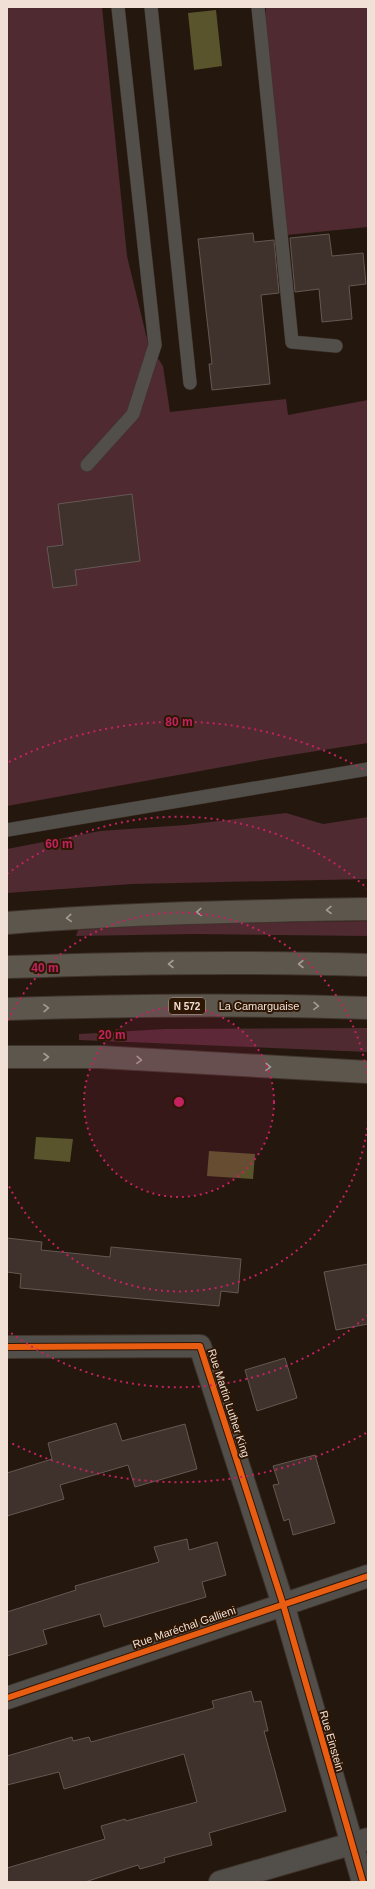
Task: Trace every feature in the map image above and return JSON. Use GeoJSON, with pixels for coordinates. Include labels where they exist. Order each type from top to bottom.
{"type":"FeatureCollection","features":[{"type":"Feature","properties":{"kind":"highway"},"geometry":{"type":"LineString","coordinates":[[7,923],[86,917],[157,914],[368,909]]}},
{"type":"Feature","properties":{"kind":"highway"},"geometry":{"type":"LineString","coordinates":[[7,967],[324,963],[368,965]]}},
{"type":"Feature","properties":{"kind":"highway","name":"La Camarguaise"},"geometry":{"type":"LineString","coordinates":[[7,1009],[89,1006],[275,1005],[368,1008]]}},
{"type":"Feature","properties":{"kind":"highway"},"geometry":{"type":"LineString","coordinates":[[7,1057],[100,1058],[368,1072]]}},
{"type":"Feature","properties":{"kind":"street","name":"Rue Martin Luther King"},"geometry":{"type":"LineString","coordinates":[[7,1347],[200,1346],[283,1604]]}},
{"type":"Feature","properties":{"kind":"street","name":"Rue Maréchal Gallieni"},"geometry":{"type":"LineString","coordinates":[[7,1698],[368,1576]]}},
{"type":"Feature","properties":{"kind":"street","name":"Rue Einstein"},"geometry":{"type":"LineString","coordinates":[[283,1604],[359,1841],[363,1882]]}},
{"type":"Feature","properties":{"kind":"street"},"geometry":{"type":"LineString","coordinates":[[220,1882],[359,1841]]}},
{"type":"Feature","properties":{"kind":"lane"},"geometry":{"type":"LineString","coordinates":[[87,465],[133,414],[155,345],[118,7]]}},
{"type":"Feature","properties":{"kind":"lane"},"geometry":{"type":"LineString","coordinates":[[151,7],[190,383]]}},
{"type":"Feature","properties":{"kind":"lane"},"geometry":{"type":"LineString","coordinates":[[258,7],[292,342],[336,346]]}},
{"type":"Feature","properties":{"kind":"lane"},"geometry":{"type":"LineString","coordinates":[[7,830],[368,769]]}},
{"type":"Feature","properties":{"kind":"shaded area"},"geometry":{"type":"Polygon","coordinates":[[[7,7],[102,7],[127,256],[148,343],[163,366],[170,412],[286,399],[288,415],[368,400],[368,743],[272,758],[7,806],[7,7]]]}},
{"type":"Feature","properties":{"kind":"shaded area"},"geometry":{"type":"Polygon","coordinates":[[[266,7],[368,7],[368,227],[287,235],[266,32],[266,7]]]}},
{"type":"Feature","properties":{"kind":"shaded area"},"geometry":{"type":"Polygon","coordinates":[[[216,10],[222,66],[194,70],[188,13],[216,10]]]}},
{"type":"Feature","properties":{"kind":"shaded area"},"geometry":{"type":"Polygon","coordinates":[[[286,813],[323,824],[368,817],[368,879],[132,884],[7,893],[7,849],[100,831],[185,825],[286,813]]]}},
{"type":"Feature","properties":{"kind":"shaded area"},"geometry":{"type":"Polygon","coordinates":[[[368,921],[368,936],[193,934],[76,936],[78,930],[167,924],[368,921]]]}},
{"type":"Feature","properties":{"kind":"shaded area"},"geometry":{"type":"Polygon","coordinates":[[[368,1028],[368,1052],[79,1040],[79,1034],[166,1029],[368,1028]]]}},
{"type":"Feature","properties":{"kind":"shaded area"},"geometry":{"type":"Polygon","coordinates":[[[36,1137],[73,1139],[70,1162],[34,1159],[36,1137]]]}},
{"type":"Feature","properties":{"kind":"shaded area"},"geometry":{"type":"Polygon","coordinates":[[[209,1151],[255,1154],[253,1179],[207,1176],[209,1151]]]}},
{"type":"Feature","properties":{"kind":"building"},"geometry":{"type":"Polygon","coordinates":[[[253,233],[254,242],[274,240],[279,293],[261,295],[270,384],[212,390],[209,364],[212,364],[198,239],[253,233]]]}},
{"type":"Feature","properties":{"kind":"building"},"geometry":{"type":"Polygon","coordinates":[[[329,234],[332,256],[363,253],[366,284],[349,286],[352,319],[322,322],[319,289],[295,292],[290,238],[329,234]]]}},
{"type":"Feature","properties":{"kind":"building"},"geometry":{"type":"Polygon","coordinates":[[[132,494],[140,561],[75,570],[77,585],[53,588],[47,547],[63,545],[58,504],[132,494]]]}},
{"type":"Feature","properties":{"kind":"building"},"geometry":{"type":"Polygon","coordinates":[[[7,1238],[42,1242],[41,1250],[110,1257],[111,1247],[241,1259],[238,1293],[221,1291],[219,1306],[20,1288],[21,1274],[7,1272],[7,1238]]]}},
{"type":"Feature","properties":{"kind":"building"},"geometry":{"type":"Polygon","coordinates":[[[368,1264],[368,1324],[336,1330],[324,1272],[368,1264]]]}},
{"type":"Feature","properties":{"kind":"building"},"geometry":{"type":"Polygon","coordinates":[[[285,1358],[297,1398],[257,1411],[245,1370],[285,1358]]]}},
{"type":"Feature","properties":{"kind":"building"},"geometry":{"type":"Polygon","coordinates":[[[116,1423],[122,1441],[185,1424],[197,1469],[135,1487],[128,1465],[60,1485],[64,1499],[7,1516],[7,1473],[52,1459],[48,1443],[116,1423]]]}},
{"type":"Feature","properties":{"kind":"building"},"geometry":{"type":"Polygon","coordinates":[[[315,1455],[335,1523],[293,1535],[289,1519],[284,1521],[273,1485],[279,1484],[273,1466],[315,1455]]]}},
{"type":"Feature","properties":{"kind":"building"},"geometry":{"type":"Polygon","coordinates":[[[187,1539],[189,1550],[217,1542],[226,1575],[202,1582],[206,1597],[104,1627],[100,1614],[43,1630],[47,1644],[7,1656],[7,1612],[76,1590],[75,1586],[159,1562],[154,1547],[187,1539]]]}},
{"type":"Feature","properties":{"kind":"building"},"geometry":{"type":"Polygon","coordinates":[[[251,1691],[254,1702],[261,1701],[268,1731],[264,1731],[286,1811],[209,1833],[212,1845],[164,1858],[165,1862],[140,1869],[138,1865],[85,1882],[7,1882],[7,1868],[105,1839],[101,1826],[125,1819],[126,1821],[197,1802],[184,1754],[64,1789],[59,1772],[7,1785],[7,1756],[72,1737],[73,1741],[89,1737],[91,1742],[214,1708],[212,1701],[251,1691]]]}},
{"type":"Feature","properties":{"kind":"cycle path"},"geometry":{"type":"LineString","coordinates":[[7,1347],[200,1346],[283,1604],[363,1882]]}},
{"type":"Feature","properties":{"kind":"cycle path"},"geometry":{"type":"LineString","coordinates":[[7,1698],[368,1576]]}}]}
